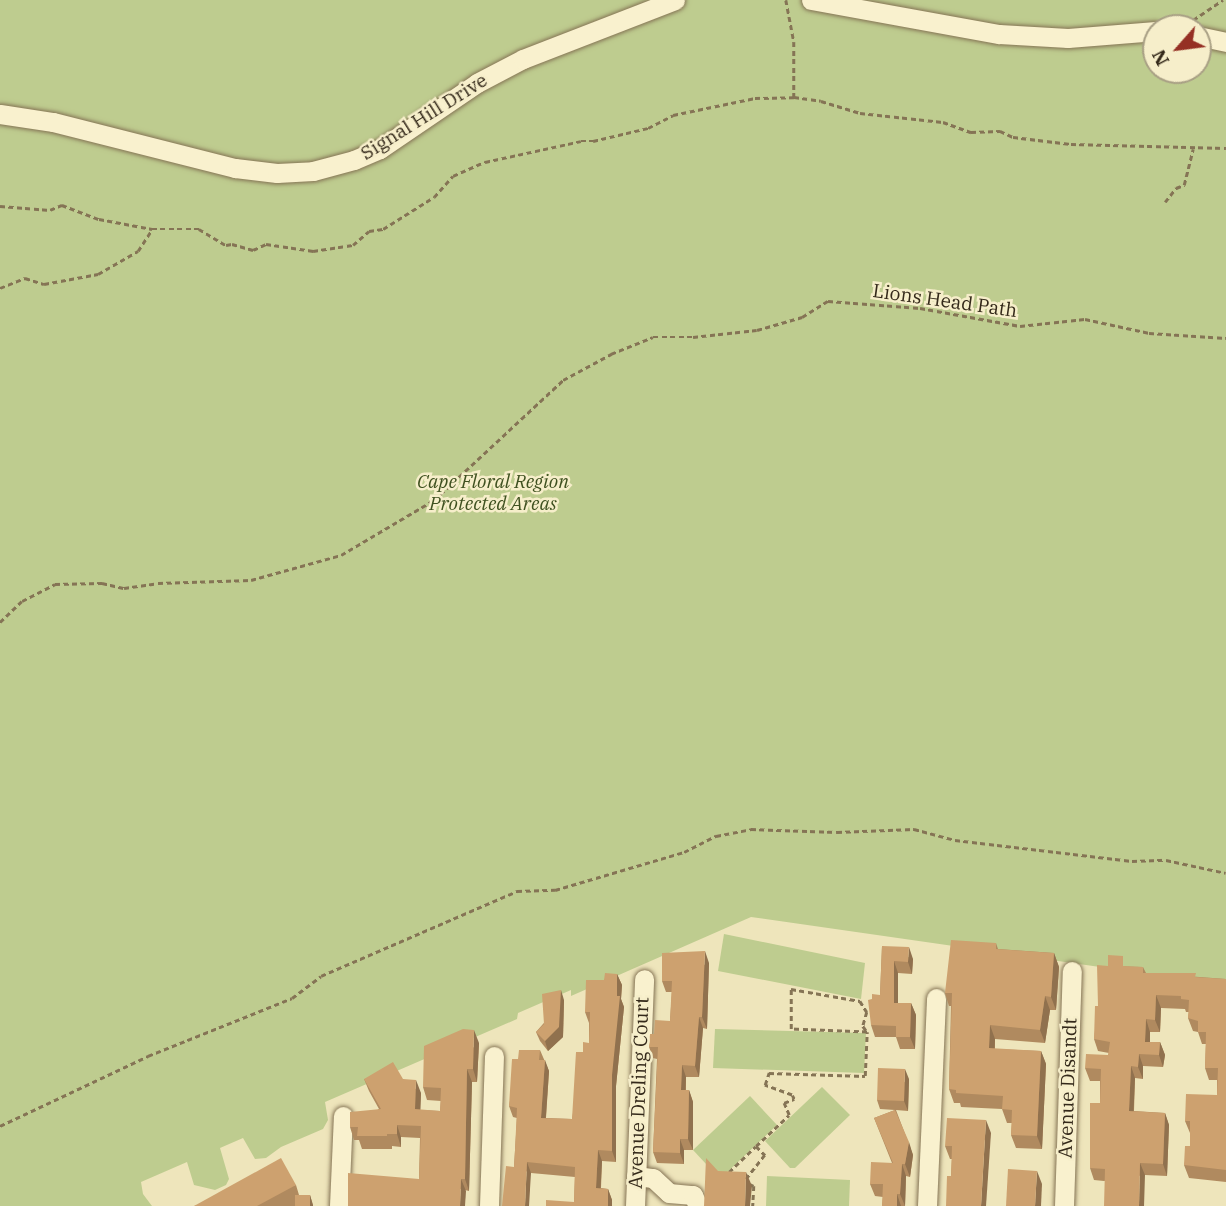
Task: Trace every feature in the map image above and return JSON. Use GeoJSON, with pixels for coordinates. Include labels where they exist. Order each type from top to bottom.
{"type":"FeatureCollection","features":[{"type":"Feature","properties":{"kind":"street","name":"Signal Hill Drive"},"geometry":{"type":"LineString","coordinates":[[0,114],[61,124],[236,168],[277,173],[313,171],[354,160],[380,149],[477,83],[523,59],[675,0]]}},
{"type":"Feature","properties":{"kind":"street"},"geometry":{"type":"LineString","coordinates":[[811,0],[1012,36],[1076,38],[1142,32]]}},
{"type":"Feature","properties":{"kind":"street","name":"Avenue Disandt"},"geometry":{"type":"LineString","coordinates":[[1063,1206],[1072,971]]}},
{"type":"Feature","properties":{"kind":"street","name":"Avenue Dreling Court"},"geometry":{"type":"LineString","coordinates":[[635,1206],[644,979]]}},
{"type":"Feature","properties":{"kind":"street"},"geometry":{"type":"LineString","coordinates":[[928,1206],[936,998]]}},
{"type":"Feature","properties":{"kind":"street"},"geometry":{"type":"LineString","coordinates":[[489,1206],[494,1056]]}},
{"type":"Feature","properties":{"kind":"street"},"geometry":{"type":"LineString","coordinates":[[339,1206],[343,1116]]}},
{"type":"Feature","properties":{"kind":"street"},"geometry":{"type":"LineString","coordinates":[[636,1176],[653,1178],[669,1193],[693,1195],[698,1206]]}},
{"type":"Feature","properties":{"kind":"path"},"geometry":{"type":"LineString","coordinates":[[786,0],[794,42],[794,97]]}},
{"type":"Feature","properties":{"kind":"path"},"geometry":{"type":"LineString","coordinates":[[1209,14],[1223,0]]}},
{"type":"Feature","properties":{"kind":"path"},"geometry":{"type":"LineString","coordinates":[[0,206],[50,210],[62,205],[99,219],[152,229],[200,229],[226,246],[232,244],[253,250],[266,244],[313,251],[353,244],[369,231],[383,229],[434,197],[453,176],[485,162],[648,128],[673,115],[755,98],[794,97],[845,106],[860,113],[943,122],[971,132],[1000,131],[1013,137],[1071,144],[1226,148]]}},
{"type":"Feature","properties":{"kind":"path"},"geometry":{"type":"LineString","coordinates":[[1165,202],[1176,188],[1184,185],[1193,149]]}},
{"type":"Feature","properties":{"kind":"path"},"geometry":{"type":"LineString","coordinates":[[0,288],[24,278],[44,284],[98,274],[138,251],[152,229]]}},
{"type":"Feature","properties":{"kind":"path","name":"Lions Head Path"},"geometry":{"type":"LineString","coordinates":[[0,622],[22,601],[55,584],[102,583],[124,588],[158,583],[251,580],[341,555],[434,500],[563,380],[611,354],[653,337],[693,337],[757,330],[802,317],[828,301],[920,307],[1020,326],[1085,319],[1149,333],[1226,338]]}},
{"type":"Feature","properties":{"kind":"path"},"geometry":{"type":"LineString","coordinates":[[0,1126],[148,1056],[292,998],[321,976],[517,891],[555,890],[684,852],[716,836],[751,829],[837,832],[914,829],[955,840],[1132,860],[1166,860],[1226,873]]}},
{"type":"Feature","properties":{"kind":"path"},"geometry":{"type":"LineString","coordinates":[[722,1178],[789,1115],[784,1103],[794,1099],[792,1095],[765,1085],[769,1073],[865,1076],[867,1031],[863,1026],[867,1012],[860,1001],[791,989],[791,1029],[867,1031]]}},
{"type":"Feature","properties":{"kind":"path"},"geometry":{"type":"LineString","coordinates":[[772,1095],[774,1089]]}},
{"type":"Feature","properties":{"kind":"path"},"geometry":{"type":"LineString","coordinates":[[753,1206],[753,1185],[743,1183],[765,1155],[756,1146]]}},
{"type":"Feature","properties":{"kind":"green space","name":"Cape Floral Region Protected Areas"},"geometry":{"type":"Polygon","coordinates":[[[0,0],[1226,0],[1226,985],[751,917],[571,996],[571,990],[518,1013],[517,1019],[325,1102],[328,1120],[323,1129],[281,1147],[266,1158],[255,1159],[243,1138],[220,1148],[229,1179],[226,1185],[215,1190],[194,1185],[187,1162],[141,1182],[143,1194],[152,1206],[0,1206],[0,0]]]}},
{"type":"Feature","properties":{"kind":"green space"},"geometry":{"type":"Polygon","coordinates":[[[724,934],[865,963],[861,999],[718,971],[724,934]]]}},
{"type":"Feature","properties":{"kind":"green space"},"geometry":{"type":"Polygon","coordinates":[[[715,1029],[866,1033],[864,1073],[713,1068],[715,1029]]]}},
{"type":"Feature","properties":{"kind":"green space"},"geometry":{"type":"Polygon","coordinates":[[[822,1087],[850,1115],[795,1168],[790,1168],[765,1141],[822,1087]]]}},
{"type":"Feature","properties":{"kind":"green space"},"geometry":{"type":"Polygon","coordinates":[[[750,1096],[777,1125],[720,1179],[693,1150],[750,1096]]]}},
{"type":"Feature","properties":{"kind":"green space"},"geometry":{"type":"Polygon","coordinates":[[[767,1176],[850,1180],[849,1206],[766,1206],[767,1176]]]}},
{"type":"Feature","properties":{"kind":"building"},"geometry":{"type":"Polygon","coordinates":[[[951,940],[996,943],[996,949],[1054,953],[1051,997],[1045,996],[1040,1030],[990,1025],[989,1048],[1041,1051],[1037,1136],[1011,1135],[1012,1110],[1002,1109],[1003,1096],[956,1093],[956,1090],[949,1089],[952,993],[945,993],[951,940]]]}},
{"type":"Feature","properties":{"kind":"building"},"geometry":{"type":"Polygon","coordinates":[[[882,946],[909,947],[908,962],[894,961],[894,1003],[911,1003],[910,1037],[896,1037],[896,1026],[871,1025],[868,1000],[872,999],[872,994],[880,995],[882,946]]]}},
{"type":"Feature","properties":{"kind":"building"},"geometry":{"type":"Polygon","coordinates":[[[705,951],[702,1017],[699,1017],[695,1066],[682,1065],[681,1090],[689,1090],[688,1139],[680,1139],[680,1153],[653,1152],[658,1047],[649,1047],[650,1034],[654,1034],[655,1020],[670,1021],[672,981],[662,981],[662,953],[705,951]]]}},
{"type":"Feature","properties":{"kind":"building"},"geometry":{"type":"Polygon","coordinates":[[[1108,955],[1123,956],[1123,966],[1143,967],[1143,973],[1196,973],[1195,977],[1226,979],[1226,1170],[1184,1165],[1185,1146],[1190,1146],[1190,1121],[1185,1121],[1186,1094],[1217,1095],[1218,1068],[1205,1068],[1206,1032],[1198,1032],[1198,1021],[1188,1018],[1189,1000],[1181,999],[1181,996],[1156,995],[1155,1020],[1146,1019],[1145,1042],[1160,1042],[1159,1055],[1139,1054],[1138,1067],[1131,1066],[1129,1111],[1165,1113],[1163,1164],[1140,1163],[1139,1206],[1104,1206],[1105,1169],[1090,1168],[1090,1103],[1100,1103],[1101,1069],[1085,1068],[1086,1054],[1108,1055],[1110,1042],[1094,1039],[1095,1006],[1098,1006],[1097,965],[1108,966],[1108,955]]]}},
{"type":"Feature","properties":{"kind":"building"},"geometry":{"type":"Polygon","coordinates":[[[605,973],[617,974],[617,996],[620,996],[612,1075],[612,1151],[598,1150],[596,1188],[608,1189],[608,1206],[546,1206],[546,1200],[574,1202],[575,1167],[527,1162],[525,1206],[502,1206],[506,1166],[514,1167],[517,1108],[509,1106],[512,1059],[518,1059],[519,1050],[540,1050],[539,1060],[545,1060],[541,1118],[572,1119],[576,1052],[583,1052],[583,1042],[589,1043],[590,1012],[585,1012],[586,980],[604,980],[605,973]]]}},
{"type":"Feature","properties":{"kind":"building"},"geometry":{"type":"Polygon","coordinates":[[[561,990],[559,1027],[545,1041],[536,1032],[544,1024],[542,994],[561,990]]]}},
{"type":"Feature","properties":{"kind":"building"},"geometry":{"type":"Polygon","coordinates":[[[463,1029],[474,1030],[473,1069],[467,1069],[465,1179],[461,1179],[460,1206],[348,1206],[348,1173],[419,1179],[421,1126],[397,1125],[397,1134],[387,1136],[357,1136],[358,1127],[350,1127],[350,1112],[381,1109],[364,1079],[393,1062],[403,1079],[416,1080],[415,1109],[440,1111],[441,1088],[423,1087],[424,1046],[463,1029]]]}},
{"type":"Feature","properties":{"kind":"building"},"geometry":{"type":"Polygon","coordinates":[[[878,1068],[905,1069],[904,1101],[877,1100],[878,1068]]]}},
{"type":"Feature","properties":{"kind":"building"},"geometry":{"type":"Polygon","coordinates":[[[895,1110],[909,1142],[905,1164],[902,1164],[897,1206],[882,1206],[883,1184],[870,1184],[871,1162],[893,1163],[874,1118],[895,1110]]]}},
{"type":"Feature","properties":{"kind":"building"},"geometry":{"type":"Polygon","coordinates":[[[947,1118],[986,1120],[981,1206],[946,1206],[952,1146],[945,1146],[947,1118]]]}},
{"type":"Feature","properties":{"kind":"building"},"geometry":{"type":"Polygon","coordinates":[[[281,1158],[296,1185],[257,1206],[194,1206],[281,1158]]]}},
{"type":"Feature","properties":{"kind":"building"},"geometry":{"type":"Polygon","coordinates":[[[706,1158],[718,1171],[746,1172],[745,1206],[704,1206],[706,1158]]]}},
{"type":"Feature","properties":{"kind":"building"},"geometry":{"type":"Polygon","coordinates":[[[1008,1169],[1037,1171],[1035,1206],[1006,1206],[1008,1169]]]}},
{"type":"Feature","properties":{"kind":"building"},"geometry":{"type":"Polygon","coordinates":[[[295,1195],[310,1195],[310,1206],[295,1206],[295,1195]]]}}]}
